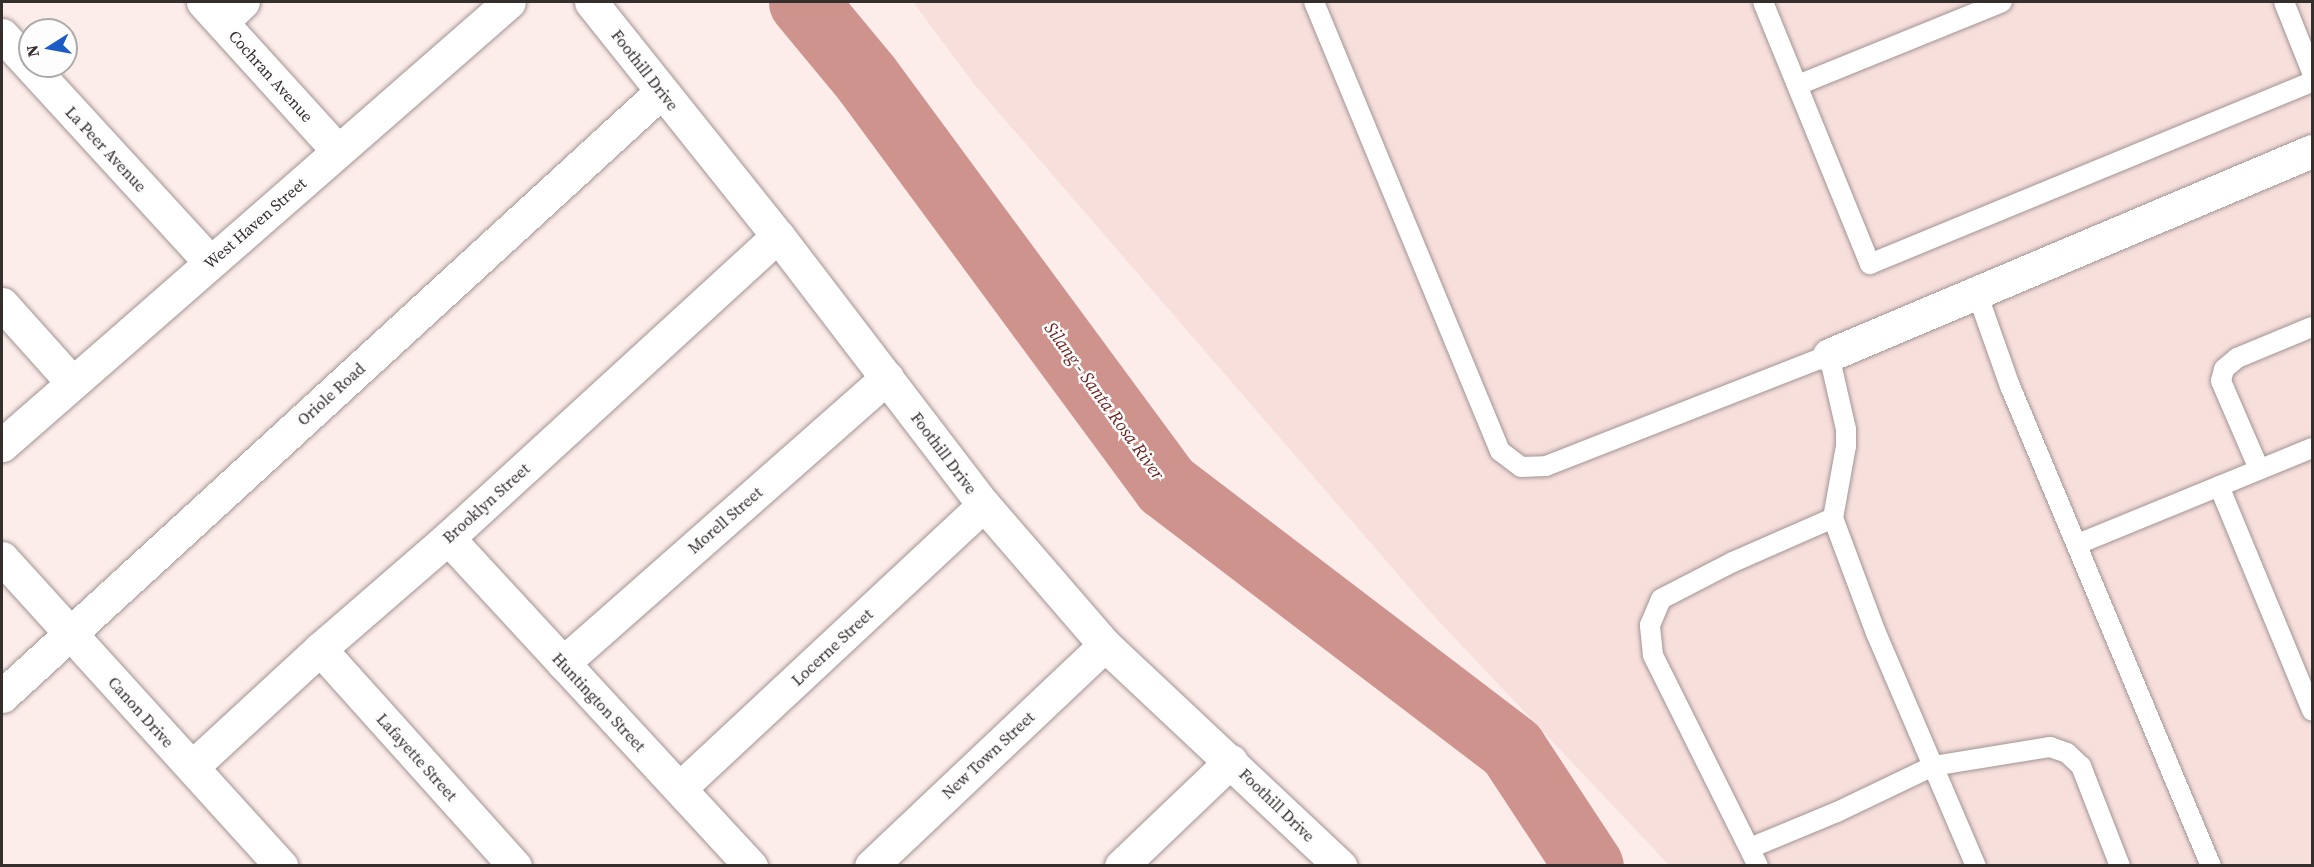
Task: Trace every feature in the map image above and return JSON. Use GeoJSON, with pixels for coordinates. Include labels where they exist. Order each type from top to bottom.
{"type":"FeatureCollection","features":[{"type":"Feature","properties":{"kind":"street","name":"West Haven Street"},"geometry":{"type":"LineString","coordinates":[[2,444],[509,2]]}},
{"type":"Feature","properties":{"kind":"street","name":"Foothill Drive"},"geometry":{"type":"LineString","coordinates":[[591,2],[778,236],[984,505],[1105,645],[1231,761],[1340,866]]}},
{"type":"Feature","properties":{"kind":"street","name":"Cochran Avenue"},"geometry":{"type":"LineString","coordinates":[[223,8],[338,151]]}},
{"type":"Feature","properties":{"kind":"street","name":"La Peer Avenue"},"geometry":{"type":"LineString","coordinates":[[2,35],[210,262]]}},
{"type":"Feature","properties":{"kind":"street","name":"Oriole Road"},"geometry":{"type":"LineString","coordinates":[[2,696],[661,92]]}},
{"type":"Feature","properties":{"kind":"street"},"geometry":{"type":"LineString","coordinates":[[1829,355],[2313,151]]}},
{"type":"Feature","properties":{"kind":"street","name":"Brooklyn Street"},"geometry":{"type":"LineString","coordinates":[[192,767],[320,649],[448,538],[778,236]]}},
{"type":"Feature","properties":{"kind":"street"},"geometry":{"type":"LineString","coordinates":[[2,304],[72,382]]}},
{"type":"Feature","properties":{"kind":"street","name":"Morell Street"},"geometry":{"type":"LineString","coordinates":[[563,663],[887,377]]}},
{"type":"Feature","properties":{"kind":"street","name":"Locerne Street"},"geometry":{"type":"LineString","coordinates":[[680,788],[984,505]]}},
{"type":"Feature","properties":{"kind":"street","name":"Huntington Street"},"geometry":{"type":"LineString","coordinates":[[448,538],[751,866]]}},
{"type":"Feature","properties":{"kind":"street","name":"Canon Drive"},"geometry":{"type":"LineString","coordinates":[[2,558],[281,866]]}},
{"type":"Feature","properties":{"kind":"street","name":"New Town Street"},"geometry":{"type":"LineString","coordinates":[[871,866],[1105,645]]}},
{"type":"Feature","properties":{"kind":"street","name":"Lafayette Street"},"geometry":{"type":"LineString","coordinates":[[320,649],[514,866]]}},
{"type":"Feature","properties":{"kind":"street"},"geometry":{"type":"LineString","coordinates":[[1121,866],[1231,761]]}},
{"type":"Feature","properties":{"kind":"lane"},"geometry":{"type":"LineString","coordinates":[[1314,2],[1500,451],[1521,467],[1546,466],[1829,355],[1846,429],[1846,446],[1833,518],[1876,633],[1976,866]]}},
{"type":"Feature","properties":{"kind":"lane"},"geometry":{"type":"LineString","coordinates":[[1763,2],[1870,264],[2313,82]]}},
{"type":"Feature","properties":{"kind":"lane"},"geometry":{"type":"LineString","coordinates":[[1798,85],[2002,2]]}},
{"type":"Feature","properties":{"kind":"lane"},"geometry":{"type":"LineString","coordinates":[[2284,2],[2313,72]]}},
{"type":"Feature","properties":{"kind":"lane"},"geometry":{"type":"LineString","coordinates":[[1977,293],[2010,386],[2211,866]]}},
{"type":"Feature","properties":{"kind":"lane"},"geometry":{"type":"LineString","coordinates":[[2259,470],[2221,381],[2224,369],[2237,358],[2313,327]]}},
{"type":"Feature","properties":{"kind":"lane"},"geometry":{"type":"LineString","coordinates":[[2078,544],[2313,448]]}},
{"type":"Feature","properties":{"kind":"lane"},"geometry":{"type":"LineString","coordinates":[[2219,486],[2313,711]]}},
{"type":"Feature","properties":{"kind":"lane"},"geometry":{"type":"LineString","coordinates":[[1833,518],[1733,561],[1661,599],[1650,625],[1653,655],[1754,857],[1837,812],[1933,766],[2050,747],[2067,753],[2081,766],[2120,866]]}},
{"type":"Feature","properties":{"kind":"shaded area"},"geometry":{"type":"Polygon","coordinates":[[[913,2],[2312,2],[2312,865],[1669,865],[1433,615],[974,84],[913,2]]]}},
{"type":"Feature","properties":{"kind":"waterway","name":"Silang - Santa Rosa River"},"geometry":{"type":"LineString","coordinates":[[803,2],[866,78],[1166,485],[1512,749],[1589,866]]}}]}
